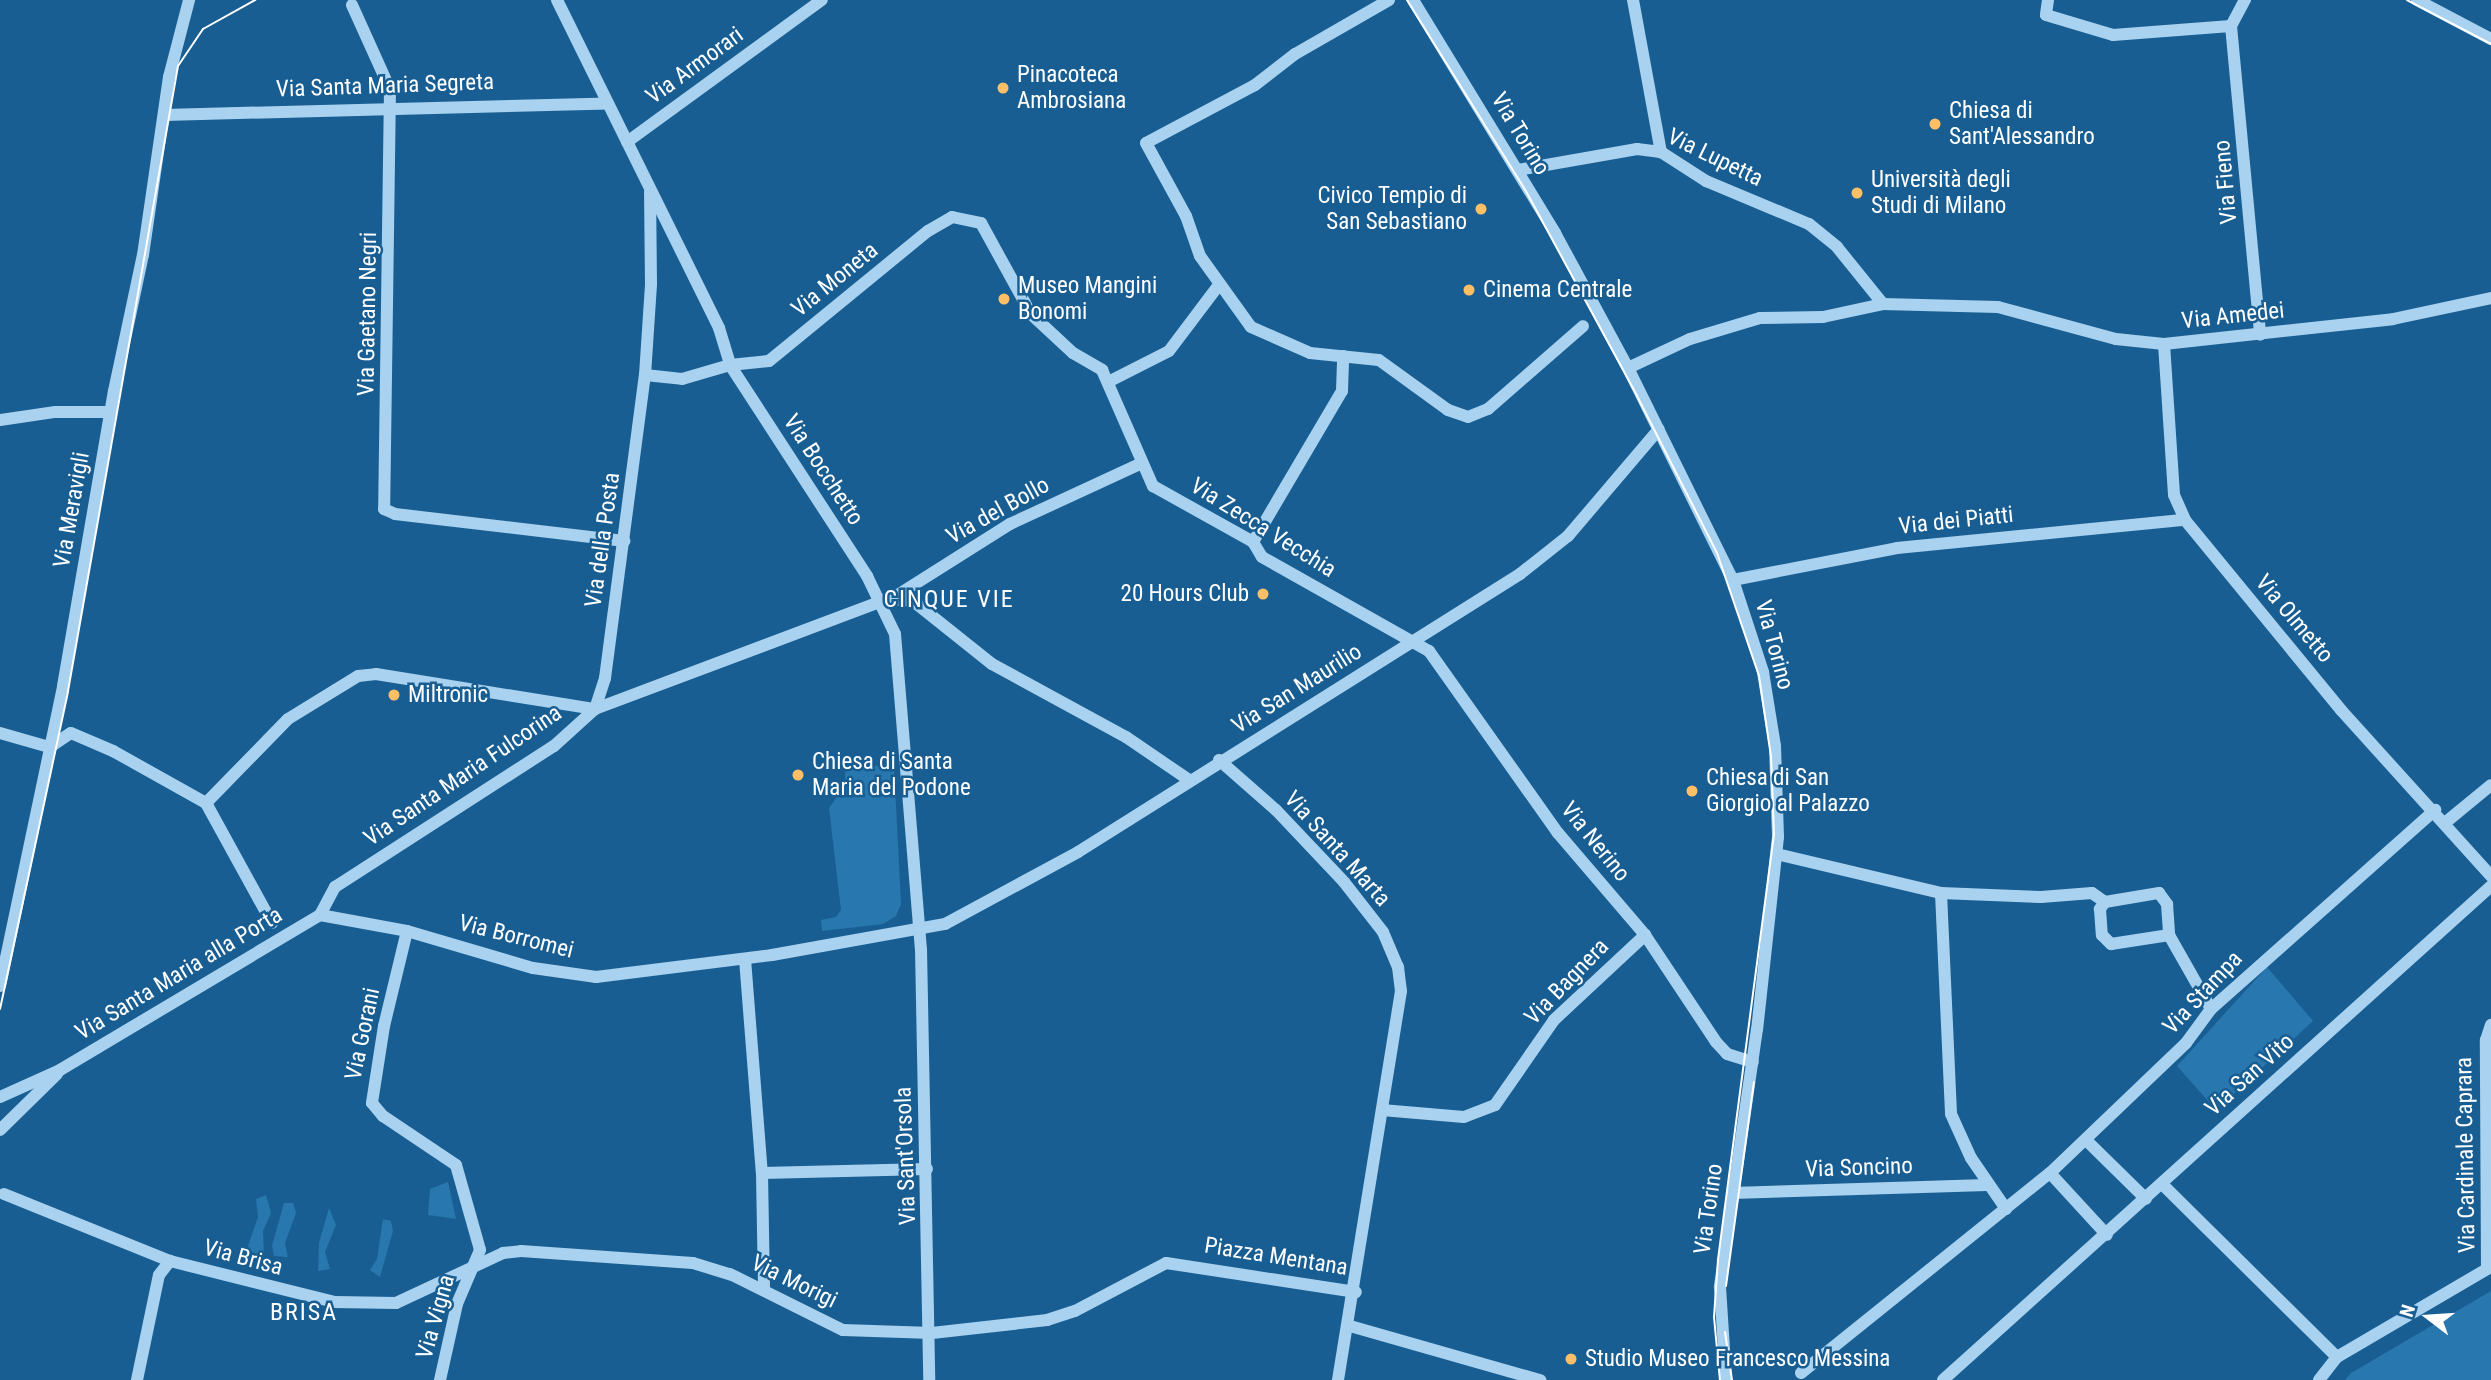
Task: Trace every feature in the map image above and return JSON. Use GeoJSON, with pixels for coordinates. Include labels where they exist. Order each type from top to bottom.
{"type":"FeatureCollection","features":[{"type":"Feature","properties":{"kind":"street","name":"Via Meravigli"},"geometry":{"type":"LineString","coordinates":[[0,986],[49,747],[143,255],[164,116],[189,0]]}},
{"type":"Feature","properties":{"kind":"street","name":"Via Bocchetto"},"geometry":{"type":"LineString","coordinates":[[557,0],[719,328],[730,365],[880,598],[895,634],[902,765]]}},
{"type":"Feature","properties":{"kind":"street","name":"Via Armorari"},"geometry":{"type":"LineString","coordinates":[[627,142],[822,0]]}},
{"type":"Feature","properties":{"kind":"street"},"geometry":{"type":"LineString","coordinates":[[1389,0],[1294,54],[1255,85],[1146,143],[1218,286],[1251,327],[1310,354],[1343,356],[1386,364],[1447,410],[1468,417],[1489,409],[1583,326]]}},
{"type":"Feature","properties":{"kind":"street","name":"Via Torino"},"geometry":{"type":"LineString","coordinates":[[1413,0],[1518,170],[1628,368],[1733,580],[1759,656],[1770,710],[1778,787],[1777,854],[1753,1062],[1732,1193],[1719,1308],[1726,1380]]}},
{"type":"Feature","properties":{"kind":"street"},"geometry":{"type":"LineString","coordinates":[[1633,0],[1661,152]]}},
{"type":"Feature","properties":{"kind":"street"},"geometry":{"type":"LineString","coordinates":[[2048,0],[2046,15],[2113,35],[2231,26],[2245,0]]}},
{"type":"Feature","properties":{"kind":"street"},"geometry":{"type":"LineString","coordinates":[[2417,0],[2491,39]]}},
{"type":"Feature","properties":{"kind":"street","name":"Via Gaetano Negri"},"geometry":{"type":"LineString","coordinates":[[352,5],[390,89],[384,509],[395,514],[624,541]]}},
{"type":"Feature","properties":{"kind":"street","name":"Via Fieno"},"geometry":{"type":"LineString","coordinates":[[2231,26],[2260,335]]}},
{"type":"Feature","properties":{"kind":"street","name":"Via Santa Maria Segreta"},"geometry":{"type":"LineString","coordinates":[[164,116],[391,107],[608,103]]}},
{"type":"Feature","properties":{"kind":"street","name":"Via Lupetta"},"geometry":{"type":"LineString","coordinates":[[1518,170],[1637,149],[1661,152],[1706,181],[1809,224],[1837,247],[1883,304]]}},
{"type":"Feature","properties":{"kind":"street","name":"Via della Posta"},"geometry":{"type":"LineString","coordinates":[[595,709],[605,678],[645,375],[652,285],[650,188]]}},
{"type":"Feature","properties":{"kind":"street","name":"Via Moneta"},"geometry":{"type":"LineString","coordinates":[[645,375],[682,379],[730,365],[769,361],[928,231],[962,216],[988,230],[1031,314],[1079,356],[1102,370],[1108,382]]}},
{"type":"Feature","properties":{"kind":"street"},"geometry":{"type":"LineString","coordinates":[[1108,382],[1169,351],[1218,286]]}},
{"type":"Feature","properties":{"kind":"street","name":"Via Amedei"},"geometry":{"type":"LineString","coordinates":[[1628,368],[1689,339],[1760,318],[1823,317],[1846,309],[1883,304],[1982,305],[2116,339],[2164,344],[2393,320],[2491,298]]}},
{"type":"Feature","properties":{"kind":"street","name":"Via Olmetto"},"geometry":{"type":"LineString","coordinates":[[2164,344],[2174,495],[2185,520],[2342,710],[2446,822],[2491,876]]}},
{"type":"Feature","properties":{"kind":"street"},"geometry":{"type":"LineString","coordinates":[[1253,542],[1342,391],[1343,356]]}},
{"type":"Feature","properties":{"kind":"street","name":"Via Zecca Vecchia"},"geometry":{"type":"LineString","coordinates":[[1108,382],[1140,464],[1153,486],[1253,542],[1262,557],[1412,638]]}},
{"type":"Feature","properties":{"kind":"street"},"geometry":{"type":"LineString","coordinates":[[0,420],[55,412],[111,412]]}},
{"type":"Feature","properties":{"kind":"street","name":"Via San Maurilio"},"geometry":{"type":"LineString","coordinates":[[919,930],[945,924],[1066,859],[1219,760],[1365,674],[1412,638],[1520,574],[1568,536],[1659,429]]}},
{"type":"Feature","properties":{"kind":"street","name":"Via del Bollo"},"geometry":{"type":"LineString","coordinates":[[880,598],[896,596],[1010,524],[1140,464]]}},
{"type":"Feature","properties":{"kind":"street","name":"Via dei Piatti"},"geometry":{"type":"LineString","coordinates":[[1733,580],[1898,548],[2185,520]]}},
{"type":"Feature","properties":{"kind":"street"},"geometry":{"type":"LineString","coordinates":[[880,598],[913,601],[992,664],[1126,737],[1189,780]]}},
{"type":"Feature","properties":{"kind":"street","name":"Via Santa Maria Fulcorina"},"geometry":{"type":"LineString","coordinates":[[320,915],[335,887],[554,746],[595,709],[880,598]]}},
{"type":"Feature","properties":{"kind":"street","name":"Via Nerino"},"geometry":{"type":"LineString","coordinates":[[1412,638],[1429,651],[1558,833],[1644,935],[1716,1042],[1727,1054],[1753,1062]]}},
{"type":"Feature","properties":{"kind":"street"},"geometry":{"type":"LineString","coordinates":[[206,803],[271,734],[308,703],[358,676],[376,674],[595,709]]}},
{"type":"Feature","properties":{"kind":"street"},"geometry":{"type":"LineString","coordinates":[[0,733],[49,747],[71,733],[113,751],[206,803],[272,923]]}},
{"type":"Feature","properties":{"kind":"street","name":"Via Santa Marta"},"geometry":{"type":"LineString","coordinates":[[1219,760],[1276,810],[1336,873],[1383,932],[1398,967],[1401,990],[1371,1189]]}},
{"type":"Feature","properties":{"kind":"street","name":"Via Sant'Orsola"},"geometry":{"type":"LineString","coordinates":[[902,765],[919,930],[932,1333],[929,1380]]}},
{"type":"Feature","properties":{"kind":"street"},"geometry":{"type":"LineString","coordinates":[[2446,822],[2491,785]]}},
{"type":"Feature","properties":{"kind":"street","name":"Via Stampa"},"geometry":{"type":"LineString","coordinates":[[1801,1373],[2050,1173],[2186,1042],[2211,1009],[2435,810]]}},
{"type":"Feature","properties":{"kind":"street"},"geometry":{"type":"LineString","coordinates":[[1777,854],[1941,893],[2041,897],[2092,893],[2105,902],[2159,893],[2166,904],[2169,935],[2211,1009]]}},
{"type":"Feature","properties":{"kind":"street","name":"Via San Vito"},"geometry":{"type":"LineString","coordinates":[[2106,1236],[2491,886]]}},
{"type":"Feature","properties":{"kind":"street"},"geometry":{"type":"LineString","coordinates":[[1941,893],[1951,1114],[1987,1185],[2006,1209]]}},
{"type":"Feature","properties":{"kind":"street"},"geometry":{"type":"LineString","coordinates":[[2105,902],[2100,909],[2102,936],[2111,944],[2169,935]]}},
{"type":"Feature","properties":{"kind":"street","name":"Via Borromei"},"geometry":{"type":"LineString","coordinates":[[320,915],[407,931],[533,968],[596,977],[745,959],[919,930]]}},
{"type":"Feature","properties":{"kind":"street","name":"Via Santa Maria alla Porta"},"geometry":{"type":"LineString","coordinates":[[0,1097],[60,1070],[320,915]]}},
{"type":"Feature","properties":{"kind":"street","name":"Via Gorani"},"geometry":{"type":"LineString","coordinates":[[407,931],[384,1026],[372,1103],[383,1116],[456,1165],[480,1250],[474,1267]]}},
{"type":"Feature","properties":{"kind":"street","name":"Via Bagnera"},"geometry":{"type":"LineString","coordinates":[[1382,1110],[1464,1117],[1495,1105],[1554,1020],[1644,935]]}},
{"type":"Feature","properties":{"kind":"street"},"geometry":{"type":"LineString","coordinates":[[745,959],[762,1173],[764,1290]]}},
{"type":"Feature","properties":{"kind":"street","name":"Via Cardinale Caprara"},"geometry":{"type":"LineString","coordinates":[[2337,1357],[2487,1269],[2486,1040],[2491,1025]]}},
{"type":"Feature","properties":{"kind":"street","name":"Via Santa Maria alla Porta"},"geometry":{"type":"LineString","coordinates":[[0,1130],[60,1070]]}},
{"type":"Feature","properties":{"kind":"street"},"geometry":{"type":"LineString","coordinates":[[2086,1140],[2146,1199]]}},
{"type":"Feature","properties":{"kind":"street"},"geometry":{"type":"LineString","coordinates":[[762,1173],[928,1169]]}},
{"type":"Feature","properties":{"kind":"street"},"geometry":{"type":"LineString","coordinates":[[1950,1378],[2106,1236],[2050,1173]]}},
{"type":"Feature","properties":{"kind":"street"},"geometry":{"type":"LineString","coordinates":[[2162,1184],[2337,1357],[2319,1380]]}},
{"type":"Feature","properties":{"kind":"street","name":"Via Soncino"},"geometry":{"type":"LineString","coordinates":[[1732,1193],[1987,1185]]}},
{"type":"Feature","properties":{"kind":"street","name":"Piazza Mentana"},"geometry":{"type":"LineString","coordinates":[[1132,1279],[1152,1268],[1183,1263],[1356,1292],[1371,1189]]}},
{"type":"Feature","properties":{"kind":"street","name":"Via Brisa"},"geometry":{"type":"LineString","coordinates":[[4,1194],[170,1261],[334,1302],[382,1304],[415,1297],[474,1267]]}},
{"type":"Feature","properties":{"kind":"street","name":"Via Morigi"},"geometry":{"type":"LineString","coordinates":[[474,1267],[503,1253],[521,1251],[665,1259],[705,1266],[764,1290],[843,1330],[932,1333],[1047,1320],[1075,1311],[1132,1279]]}},
{"type":"Feature","properties":{"kind":"street"},"geometry":{"type":"LineString","coordinates":[[137,1380],[159,1275],[170,1261]]}},
{"type":"Feature","properties":{"kind":"street","name":"Via Vigna"},"geometry":{"type":"LineString","coordinates":[[440,1380],[457,1304],[474,1267]]}},
{"type":"Feature","properties":{"kind":"street"},"geometry":{"type":"LineString","coordinates":[[1338,1380],[1356,1292]]}},
{"type":"Feature","properties":{"kind":"street"},"geometry":{"type":"LineString","coordinates":[[1349,1326],[1413,1341],[1540,1380]]}},
{"type":"Feature","properties":{"kind":"shaded area"},"geometry":{"type":"Polygon","coordinates":[[[846,766],[894,766],[901,904],[896,916],[883,924],[822,931],[821,920],[836,917],[841,910],[829,808],[844,787],[846,766]]]}},
{"type":"Feature","properties":{"kind":"shaded area"},"geometry":{"type":"Polygon","coordinates":[[[2267,967],[2313,1021],[2216,1110],[2177,1066],[2267,967]]]}},
{"type":"Feature","properties":{"kind":"shaded area"},"geometry":{"type":"Polygon","coordinates":[[[448,1182],[456,1219],[428,1215],[430,1189],[448,1182]]]}},
{"type":"Feature","properties":{"kind":"shaded area"},"geometry":{"type":"Polygon","coordinates":[[[266,1195],[271,1213],[263,1231],[264,1255],[249,1256],[248,1246],[258,1217],[256,1199],[266,1195]]]}},
{"type":"Feature","properties":{"kind":"shaded area"},"geometry":{"type":"Polygon","coordinates":[[[284,1203],[293,1203],[296,1213],[285,1243],[288,1257],[274,1256],[272,1246],[284,1203]]]}},
{"type":"Feature","properties":{"kind":"shaded area"},"geometry":{"type":"Polygon","coordinates":[[[329,1208],[336,1225],[325,1252],[330,1269],[318,1271],[319,1243],[329,1208]]]}},
{"type":"Feature","properties":{"kind":"shaded area"},"geometry":{"type":"Polygon","coordinates":[[[383,1219],[391,1221],[393,1231],[380,1277],[370,1270],[377,1259],[383,1219]]]}},
{"type":"Feature","properties":{"kind":"shaded area"},"geometry":{"type":"Polygon","coordinates":[[[2491,1291],[2491,1380],[2345,1380],[2351,1373],[2491,1291]]]}},
{"type":"Feature","properties":{"kind":"tram line"},"geometry":{"type":"LineString","coordinates":[[0,1009],[68,691],[178,66],[203,29],[255,0]]}},
{"type":"Feature","properties":{"kind":"tram line"},"geometry":{"type":"LineString","coordinates":[[1407,0],[1527,193],[1637,396],[1717,553],[1759,676],[1771,756],[1774,834],[1718,1260],[1714,1317],[1720,1380]]}},
{"type":"Feature","properties":{"kind":"tram line"},"geometry":{"type":"LineString","coordinates":[[2407,0],[2491,44]]}},
{"type":"Feature","properties":{"kind":"tram line"},"geometry":{"type":"LineString","coordinates":[[1726,1286],[1754,1082]]}},
{"type":"Feature","properties":{"kind":"tram line"},"geometry":{"type":"LineString","coordinates":[[1725,1332],[1732,1380]]}},
{"type":"Feature","properties":{"kind":"place","name":"Pinacoteca Ambrosiana"},"geometry":{"type":"Point","coordinates":[1003,88]}},
{"type":"Feature","properties":{"kind":"place","name":"Chiesa di Sant'Alessandro"},"geometry":{"type":"Point","coordinates":[1935,124]}},
{"type":"Feature","properties":{"kind":"place","name":"Università degli Studi di Milano"},"geometry":{"type":"Point","coordinates":[1857,193]}},
{"type":"Feature","properties":{"kind":"place","name":"Civico Tempio di San Sebastiano"},"geometry":{"type":"Point","coordinates":[1481,209]}},
{"type":"Feature","properties":{"kind":"place","name":"Cinema Centrale"},"geometry":{"type":"Point","coordinates":[1469,290]}},
{"type":"Feature","properties":{"kind":"place","name":"Museo Mangini Bonomi"},"geometry":{"type":"Point","coordinates":[1004,299]}},
{"type":"Feature","properties":{"kind":"place","name":"20 Hours Club"},"geometry":{"type":"Point","coordinates":[1263,594]}},
{"type":"Feature","properties":{"kind":"place","name":"Miltronic"},"geometry":{"type":"Point","coordinates":[394,695]}},
{"type":"Feature","properties":{"kind":"place","name":"Chiesa di Santa Maria del Podone"},"geometry":{"type":"Point","coordinates":[798,775]}},
{"type":"Feature","properties":{"kind":"place","name":"Chiesa di San Giorgio al Palazzo"},"geometry":{"type":"Point","coordinates":[1692,791]}},
{"type":"Feature","properties":{"kind":"place","name":"Studio Museo Francesco Messina"},"geometry":{"type":"Point","coordinates":[1571,1359]}},
{"type":"Feature","properties":{"kind":"district","name":"CINQUE VIE"},"geometry":{"type":"Point","coordinates":[949,600]}},
{"type":"Feature","properties":{"kind":"district","name":"BRISA"},"geometry":{"type":"Point","coordinates":[304,1313]}}]}
